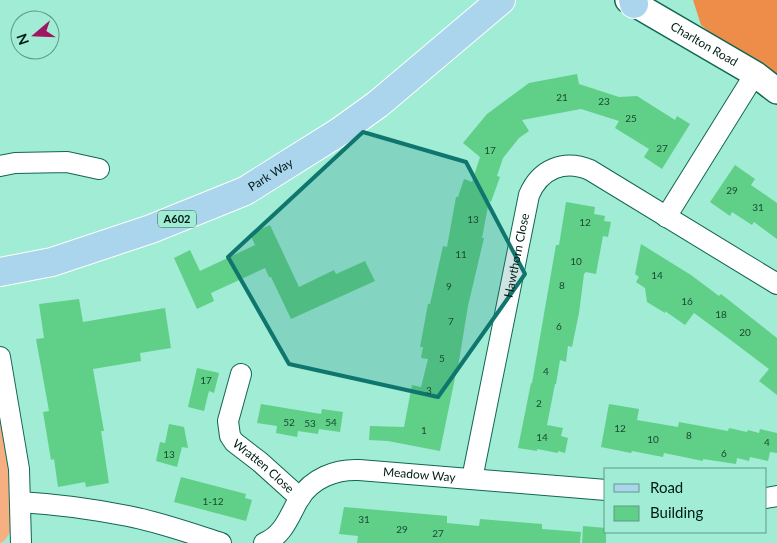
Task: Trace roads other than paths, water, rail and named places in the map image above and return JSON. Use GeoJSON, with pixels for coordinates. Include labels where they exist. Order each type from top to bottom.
{"type":"FeatureCollection","features":[{"type":"Feature","properties":{"kind":"main road","name":"Park Way"},"geometry":{"type":"LineString","coordinates":[[0,272],[52,262],[151,230],[245,191],[339,132],[378,104],[501,0]]}},
{"type":"Feature","properties":{"kind":"street","name":"Charlton Road"},"geometry":{"type":"LineString","coordinates":[[632,1],[755,74],[777,91]]}},
{"type":"Feature","properties":{"kind":"street"},"geometry":{"type":"LineString","coordinates":[[666,217],[755,74]]}},
{"type":"Feature","properties":{"kind":"street"},"geometry":{"type":"LineString","coordinates":[[0,166],[15,163],[67,162],[98,169]]}},
{"type":"Feature","properties":{"kind":"street","name":"Hawthorn Close"},"geometry":{"type":"LineString","coordinates":[[472,480],[529,194],[539,177],[557,168],[581,166],[777,284]]}},
{"type":"Feature","properties":{"kind":"street"},"geometry":{"type":"LineString","coordinates":[[0,357],[18,469],[21,543]]}},
{"type":"Feature","properties":{"kind":"street","name":"Wratten Close"},"geometry":{"type":"LineString","coordinates":[[241,374],[228,421],[230,436],[234,442],[300,498]]}},
{"type":"Feature","properties":{"kind":"street","name":"Meadow Way"},"geometry":{"type":"LineString","coordinates":[[264,543],[281,531],[290,519],[300,498],[312,484],[338,471],[348,470],[604,490]]}},
{"type":"Feature","properties":{"kind":"street"},"geometry":{"type":"LineString","coordinates":[[20,502],[63,505],[128,516],[221,543]]}}]}
